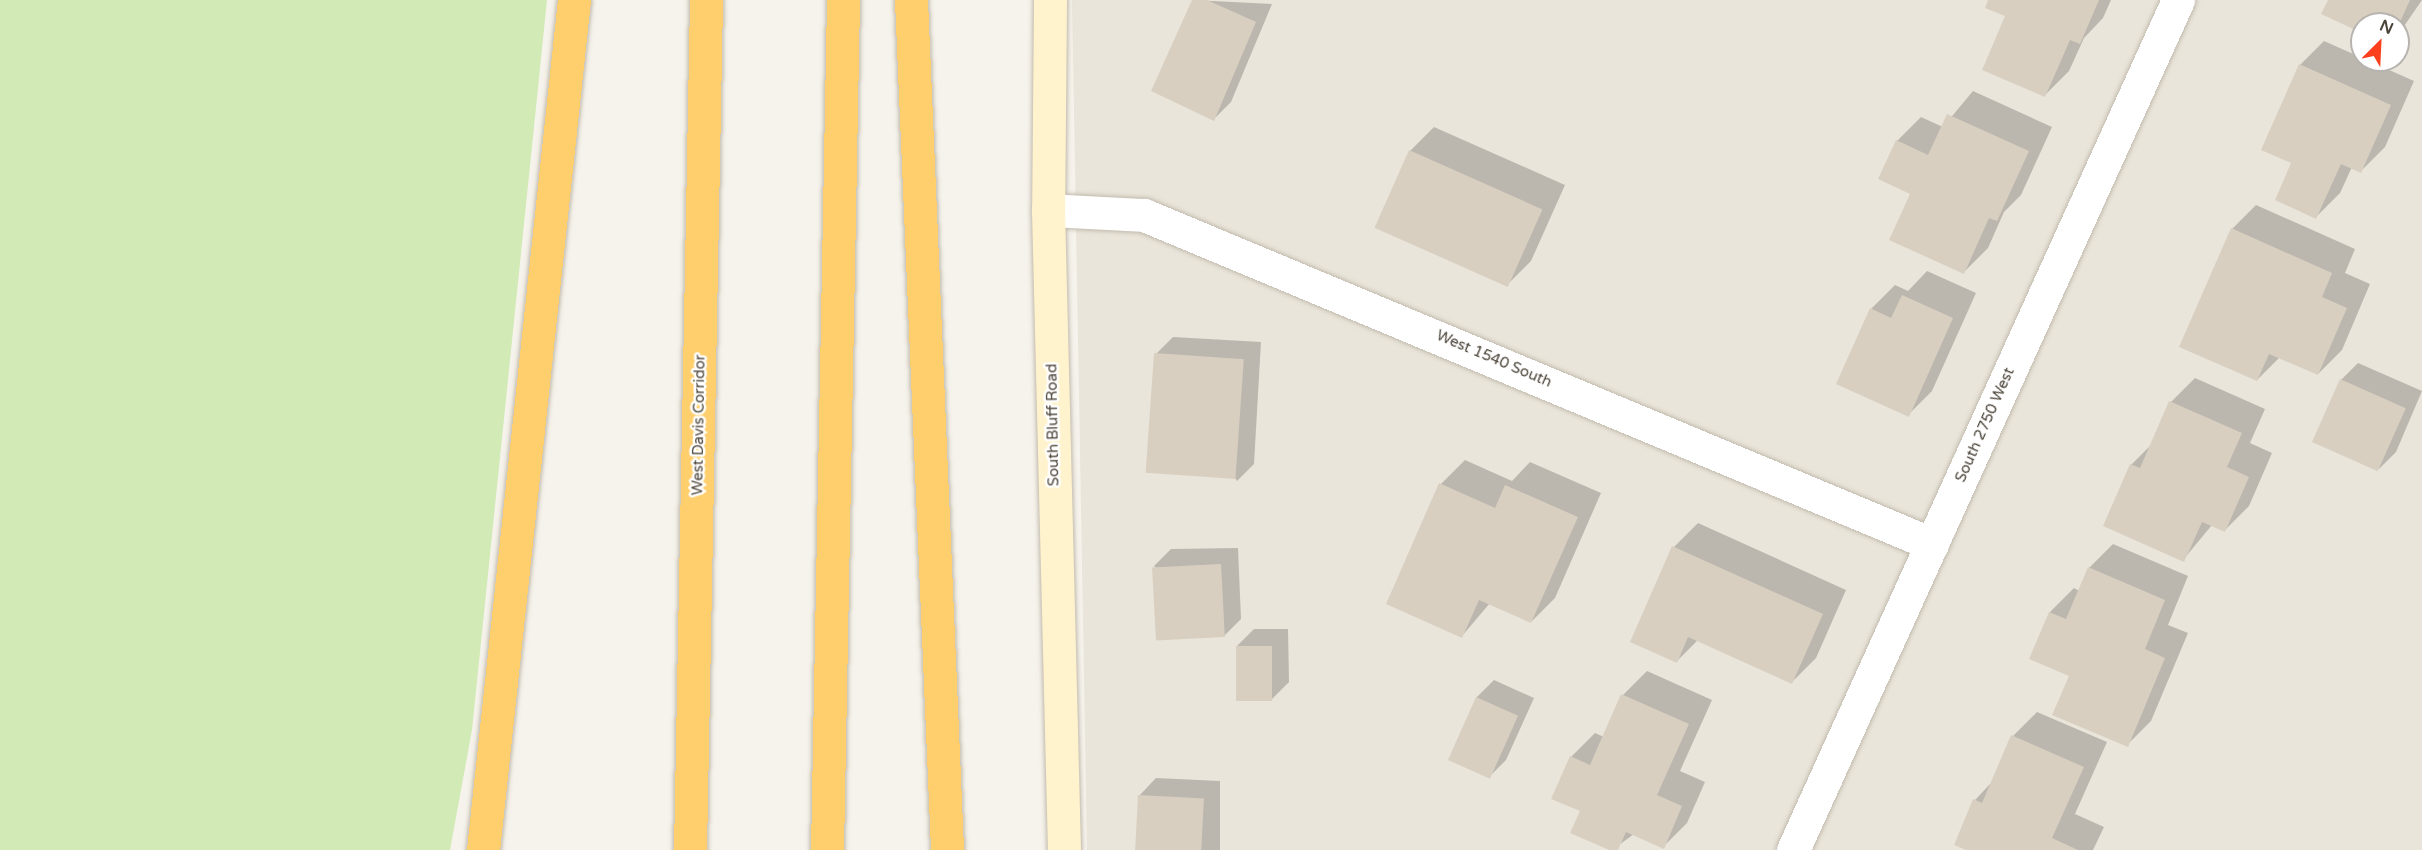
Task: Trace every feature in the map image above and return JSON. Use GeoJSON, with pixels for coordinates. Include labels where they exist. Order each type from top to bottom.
{"type":"FeatureCollection","features":[{"type":"Feature","properties":{"kind":"highway"},"geometry":{"type":"LineString","coordinates":[[483,850],[574,0]]}},
{"type":"Feature","properties":{"kind":"highway","name":"West Davis Corridor"},"geometry":{"type":"LineString","coordinates":[[690,850],[706,0]]}},
{"type":"Feature","properties":{"kind":"highway"},"geometry":{"type":"LineString","coordinates":[[828,850],[843,0]]}},
{"type":"Feature","properties":{"kind":"highway"},"geometry":{"type":"LineString","coordinates":[[911,0],[947,850]]}},
{"type":"Feature","properties":{"kind":"street","name":"South Bluff Road"},"geometry":{"type":"LineString","coordinates":[[1050,0],[1048,210],[1064,850]]}},
{"type":"Feature","properties":{"kind":"street","name":"South 2750 West"},"geometry":{"type":"LineString","coordinates":[[1793,850],[2178,0]]}},
{"type":"Feature","properties":{"kind":"street","name":"West 1540 South"},"geometry":{"type":"LineString","coordinates":[[1048,210],[1154,219],[1932,544]]}},
{"type":"Feature","properties":{"kind":"shaded area"},"geometry":{"type":"Polygon","coordinates":[[[1072,0],[2422,0],[2422,850],[1087,850],[1072,0]]]}},
{"type":"Feature","properties":{"kind":"green space"},"geometry":{"type":"Polygon","coordinates":[[[0,0],[547,0],[472,730],[450,850],[0,850],[0,0]]]}},
{"type":"Feature","properties":{"kind":"building"},"geometry":{"type":"Polygon","coordinates":[[[1192,0],[1207,0],[1256,22],[1214,121],[1151,91],[1192,0]]]}},
{"type":"Feature","properties":{"kind":"building"},"geometry":{"type":"Polygon","coordinates":[[[1988,0],[2099,0],[2080,44],[2070,40],[2045,97],[1982,70],[2005,16],[1985,8],[1988,0]]]}},
{"type":"Feature","properties":{"kind":"building"},"geometry":{"type":"Polygon","coordinates":[[[2328,0],[2410,0],[2404,12],[2350,12],[2350,27],[2321,14],[2328,0]]]}},
{"type":"Feature","properties":{"kind":"building"},"geometry":{"type":"Polygon","coordinates":[[[2299,64],[2391,105],[2361,173],[2341,164],[2316,219],[2275,200],[2291,163],[2261,150],[2299,64]]]}},
{"type":"Feature","properties":{"kind":"building"},"geometry":{"type":"Polygon","coordinates":[[[1947,114],[2029,151],[1997,221],[1989,218],[1964,274],[1889,240],[1910,194],[1878,179],[1896,140],[1928,155],[1947,114]]]}},
{"type":"Feature","properties":{"kind":"building"},"geometry":{"type":"Polygon","coordinates":[[[1409,150],[1542,209],[1508,287],[1374,228],[1409,150]]]}},
{"type":"Feature","properties":{"kind":"building"},"geometry":{"type":"Polygon","coordinates":[[[2231,228],[2332,273],[2322,297],[2347,308],[2318,375],[2269,354],[2257,381],[2179,347],[2231,228]]]}},
{"type":"Feature","properties":{"kind":"building"},"geometry":{"type":"Polygon","coordinates":[[[1902,295],[1953,318],[1909,417],[1836,384],[1870,308],[1891,318],[1902,295]]]}},
{"type":"Feature","properties":{"kind":"building"},"geometry":{"type":"Polygon","coordinates":[[[1154,353],[1244,359],[1235,479],[1146,473],[1154,353]]]}},
{"type":"Feature","properties":{"kind":"building"},"geometry":{"type":"Polygon","coordinates":[[[2340,379],[2406,408],[2378,471],[2312,442],[2340,379]]]}},
{"type":"Feature","properties":{"kind":"building"},"geometry":{"type":"Polygon","coordinates":[[[2169,401],[2242,433],[2227,467],[2249,477],[2225,532],[2202,522],[2184,562],[2103,526],[2130,464],[2140,468],[2169,401]]]}},
{"type":"Feature","properties":{"kind":"building"},"geometry":{"type":"Polygon","coordinates":[[[1439,483],[1495,508],[1505,485],[1578,517],[1531,623],[1479,600],[1462,638],[1386,604],[1439,483]]]}},
{"type":"Feature","properties":{"kind":"building"},"geometry":{"type":"Polygon","coordinates":[[[1672,546],[1823,614],[1792,684],[1688,637],[1677,663],[1630,642],[1672,546]]]}},
{"type":"Feature","properties":{"kind":"building"},"geometry":{"type":"Polygon","coordinates":[[[1221,564],[1225,637],[1156,641],[1152,568],[1221,564]]]}},
{"type":"Feature","properties":{"kind":"building"},"geometry":{"type":"Polygon","coordinates":[[[2088,567],[2165,600],[2145,649],[2165,658],[2128,747],[2052,715],[2069,676],[2029,659],[2049,612],[2066,619],[2088,567]]]}},
{"type":"Feature","properties":{"kind":"building"},"geometry":{"type":"Polygon","coordinates":[[[1236,646],[1272,646],[1272,701],[1236,701],[1236,646]]]}},
{"type":"Feature","properties":{"kind":"building"},"geometry":{"type":"Polygon","coordinates":[[[1621,694],[1689,724],[1657,795],[1682,806],[1664,849],[1626,832],[1618,850],[1609,850],[1570,833],[1580,811],[1551,799],[1570,756],[1590,765],[1621,694]]]}},
{"type":"Feature","properties":{"kind":"building"},"geometry":{"type":"Polygon","coordinates":[[[1476,697],[1518,716],[1490,779],[1448,760],[1476,697]]]}},
{"type":"Feature","properties":{"kind":"building"},"geometry":{"type":"Polygon","coordinates":[[[2011,735],[2084,767],[2052,838],[2078,850],[1966,850],[1954,845],[1973,799],[1982,803],[2011,735]]]}},
{"type":"Feature","properties":{"kind":"building"},"geometry":{"type":"Polygon","coordinates":[[[1138,795],[1204,798],[1201,850],[1135,850],[1138,795]]]}}]}
